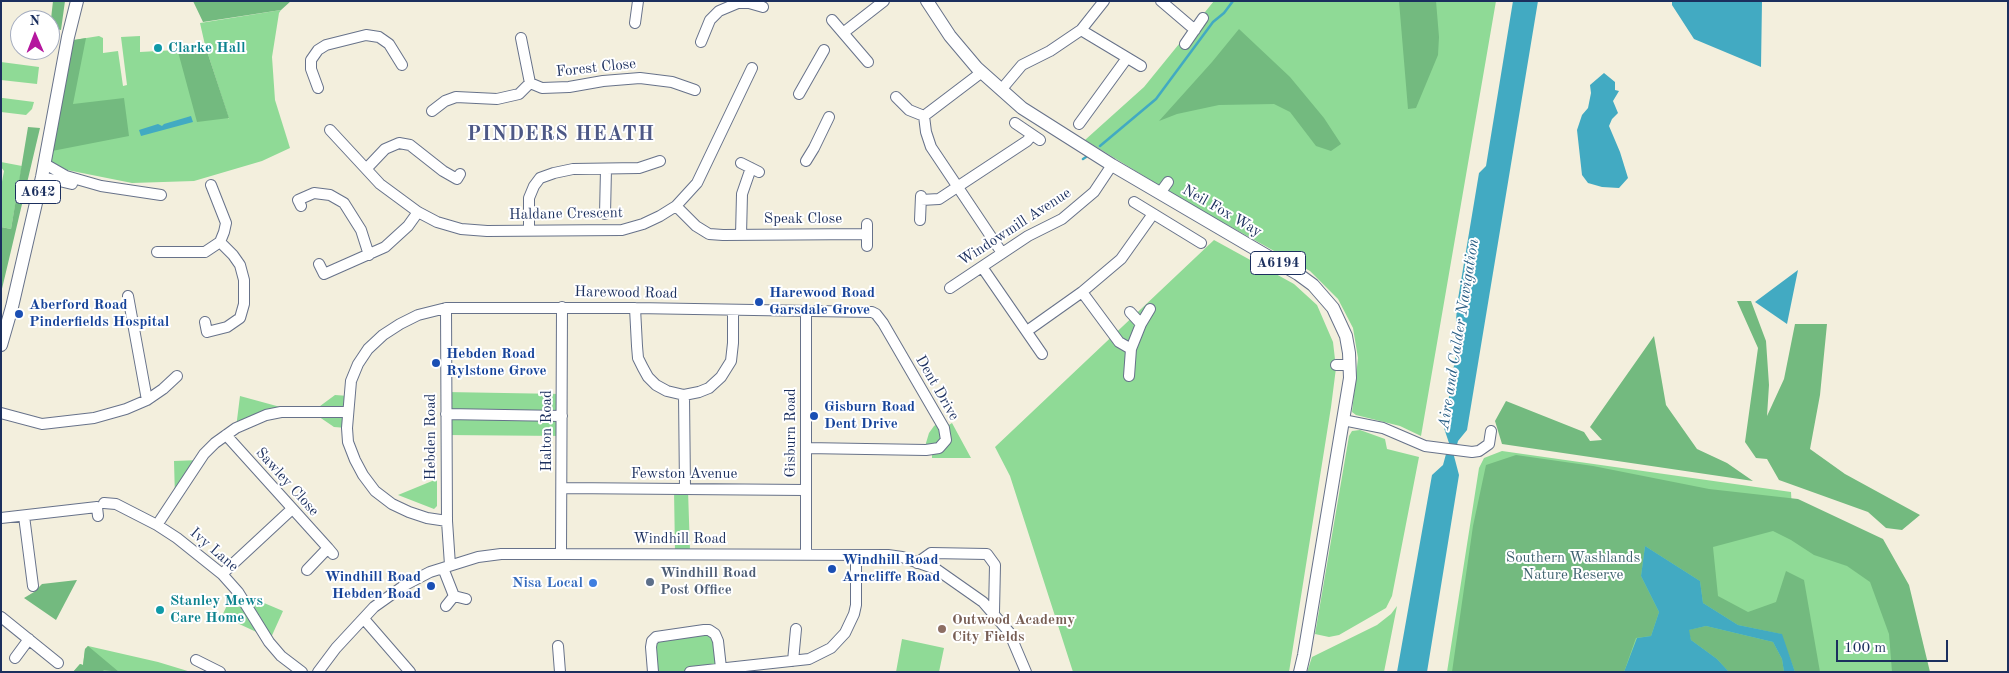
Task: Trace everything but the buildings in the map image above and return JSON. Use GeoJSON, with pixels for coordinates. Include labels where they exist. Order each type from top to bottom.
{"type":"FeatureCollection","features":[{"type":"Feature","properties":{"kind":"main road","name":"A642"},"geometry":{"type":"LineString","coordinates":[[68,37],[70,1]]}},
{"type":"Feature","properties":{"kind":"main road","name":"A642"},"geometry":{"type":"LineString","coordinates":[[1,345],[12,307],[43,170],[68,37],[77,1]]}},
{"type":"Feature","properties":{"kind":"main road","name":"Neil Fox Way"},"geometry":{"type":"LineString","coordinates":[[927,1],[950,36],[982,72],[1034,116],[1112,165],[1298,274],[1313,285],[1333,308],[1346,336],[1350,378],[1300,672]]}},
{"type":"Feature","properties":{"kind":"street"},"geometry":{"type":"LineString","coordinates":[[635,23],[638,1]]}},
{"type":"Feature","properties":{"kind":"street"},"geometry":{"type":"LineString","coordinates":[[843,33],[884,1]]}},
{"type":"Feature","properties":{"kind":"street"},"geometry":{"type":"LineString","coordinates":[[1001,90],[1022,65],[1050,51],[1080,30],[1104,1]]}},
{"type":"Feature","properties":{"kind":"street"},"geometry":{"type":"LineString","coordinates":[[1161,1],[1195,30]]}},
{"type":"Feature","properties":{"kind":"street"},"geometry":{"type":"LineString","coordinates":[[701,42],[710,20],[726,4],[749,3],[764,7]]}},
{"type":"Feature","properties":{"kind":"street"},"geometry":{"type":"LineString","coordinates":[[1185,44],[1203,18]]}},
{"type":"Feature","properties":{"kind":"street"},"geometry":{"type":"LineString","coordinates":[[832,20],[868,62]]}},
{"type":"Feature","properties":{"kind":"street"},"geometry":{"type":"LineString","coordinates":[[1080,30],[1141,66]]}},
{"type":"Feature","properties":{"kind":"street"},"geometry":{"type":"LineString","coordinates":[[318,88],[311,69],[311,60],[318,50],[326,45],[366,35],[379,37],[390,44],[402,65]]}},
{"type":"Feature","properties":{"kind":"street"},"geometry":{"type":"LineString","coordinates":[[432,111],[445,101],[456,97],[498,99],[519,94],[530,83],[521,38]]}},
{"type":"Feature","properties":{"kind":"street"},"geometry":{"type":"LineString","coordinates":[[799,94],[824,50]]}},
{"type":"Feature","properties":{"kind":"street"},"geometry":{"type":"LineString","coordinates":[[1079,124],[1127,58]]}},
{"type":"Feature","properties":{"kind":"street","name":"Haldane Crescent"},"geometry":{"type":"LineString","coordinates":[[330,130],[380,184],[418,212],[437,222],[461,229],[486,231],[529,229],[622,230],[643,224],[676,206],[697,183],[752,68]]}},
{"type":"Feature","properties":{"kind":"street"},"geometry":{"type":"LineString","coordinates":[[924,116],[982,72]]}},
{"type":"Feature","properties":{"kind":"street","name":"Forest Close"},"geometry":{"type":"LineString","coordinates":[[530,83],[542,88],[553,88],[640,78],[672,82],[690,91]]}},
{"type":"Feature","properties":{"kind":"street"},"geometry":{"type":"LineString","coordinates":[[896,96],[909,110],[924,116]]}},
{"type":"Feature","properties":{"kind":"street"},"geometry":{"type":"LineString","coordinates":[[924,116],[926,132],[931,147],[1002,253]]}},
{"type":"Feature","properties":{"kind":"street"},"geometry":{"type":"LineString","coordinates":[[806,161],[829,117]]}},
{"type":"Feature","properties":{"kind":"street"},"geometry":{"type":"LineString","coordinates":[[920,220],[921,197],[937,200],[1036,137],[1015,123]]}},
{"type":"Feature","properties":{"kind":"street"},"geometry":{"type":"LineString","coordinates":[[367,168],[385,149],[399,143],[410,145],[443,172],[457,179],[460,174]]}},
{"type":"Feature","properties":{"kind":"street"},"geometry":{"type":"LineString","coordinates":[[529,229],[529,198],[540,178],[573,169],[640,168],[660,161]]}},
{"type":"Feature","properties":{"kind":"street","name":"Speak Close"},"geometry":{"type":"LineString","coordinates":[[741,163],[755,170],[742,194],[741,235]]}},
{"type":"Feature","properties":{"kind":"street","name":"Windowmill Avenue"},"geometry":{"type":"LineString","coordinates":[[950,288],[1028,236],[1062,219],[1094,192],[1112,165]]}},
{"type":"Feature","properties":{"kind":"street"},"geometry":{"type":"LineString","coordinates":[[605,214],[606,169]]}},
{"type":"Feature","properties":{"kind":"street"},"geometry":{"type":"LineString","coordinates":[[43,170],[101,186],[161,195],[148,197],[121,196],[61,181],[43,170]]}},
{"type":"Feature","properties":{"kind":"street"},"geometry":{"type":"LineString","coordinates":[[38,192],[61,181]]}},
{"type":"Feature","properties":{"kind":"street"},"geometry":{"type":"LineString","coordinates":[[1160,193],[1168,182]]}},
{"type":"Feature","properties":{"kind":"street"},"geometry":{"type":"LineString","coordinates":[[157,252],[205,252],[220,242],[226,223],[211,184]]}},
{"type":"Feature","properties":{"kind":"street"},"geometry":{"type":"LineString","coordinates":[[301,206],[298,200],[314,193],[330,195],[344,203],[361,230],[369,255]]}},
{"type":"Feature","properties":{"kind":"street"},"geometry":{"type":"LineString","coordinates":[[1134,202],[1201,243]]}},
{"type":"Feature","properties":{"kind":"street","name":"Speak Close"},"geometry":{"type":"LineString","coordinates":[[676,206],[696,226],[709,234],[741,235],[867,229],[867,246]]}},
{"type":"Feature","properties":{"kind":"street"},"geometry":{"type":"LineString","coordinates":[[319,264],[324,274],[385,247],[398,236],[418,212]]}},
{"type":"Feature","properties":{"kind":"street"},"geometry":{"type":"LineString","coordinates":[[1027,332],[1082,292],[1121,259],[1153,214]]}},
{"type":"Feature","properties":{"kind":"street"},"geometry":{"type":"LineString","coordinates":[[205,322],[207,332],[227,327],[240,318],[244,304],[244,280],[240,265],[220,242]]}},
{"type":"Feature","properties":{"kind":"street"},"geometry":{"type":"LineString","coordinates":[[982,267],[1042,354]]}},
{"type":"Feature","properties":{"kind":"street"},"geometry":{"type":"LineString","coordinates":[[1082,292],[1119,342],[1131,348]]}},
{"type":"Feature","properties":{"kind":"street"},"geometry":{"type":"LineString","coordinates":[[128,296],[136,307],[148,400]]}},
{"type":"Feature","properties":{"kind":"street","name":"Harewood Road"},"geometry":{"type":"LineString","coordinates":[[447,521],[427,518],[409,512],[392,504],[375,492],[363,475],[348,442],[347,412],[351,381],[358,364],[368,349],[383,335],[400,324],[418,315],[446,308],[636,308],[806,311]]}},
{"type":"Feature","properties":{"kind":"street","name":"Hebden Road"},"geometry":{"type":"LineString","coordinates":[[446,308],[446,566]]}},
{"type":"Feature","properties":{"kind":"street","name":"Halton Road"},"geometry":{"type":"LineString","coordinates":[[562,308],[562,554]]}},
{"type":"Feature","properties":{"kind":"street"},"geometry":{"type":"LineString","coordinates":[[636,308],[638,358],[643,368],[656,385],[667,391],[684,395],[709,388],[721,377],[731,361],[733,310]]}},
{"type":"Feature","properties":{"kind":"street"},"geometry":{"type":"LineString","coordinates":[[1129,376],[1131,348],[1141,324],[1150,309]]}},
{"type":"Feature","properties":{"kind":"street","name":"Gisburn Road"},"geometry":{"type":"LineString","coordinates":[[806,311],[806,555]]}},
{"type":"Feature","properties":{"kind":"street","name":"Dent Drive"},"geometry":{"type":"LineString","coordinates":[[806,311],[867,311],[876,314],[944,428],[946,440],[939,448],[926,450],[806,448]]}},
{"type":"Feature","properties":{"kind":"street"},"geometry":{"type":"LineString","coordinates":[[1130,312],[1141,324]]}},
{"type":"Feature","properties":{"kind":"street"},"geometry":{"type":"LineString","coordinates":[[1336,365],[1350,365]]}},
{"type":"Feature","properties":{"kind":"street"},"geometry":{"type":"LineString","coordinates":[[1,413],[42,424],[94,418],[126,409],[148,400],[177,376]]}},
{"type":"Feature","properties":{"kind":"street"},"geometry":{"type":"LineString","coordinates":[[684,395],[685,488]]}},
{"type":"Feature","properties":{"kind":"street"},"geometry":{"type":"LineString","coordinates":[[157,525],[204,454],[215,442],[249,421],[281,412],[347,412]]}},
{"type":"Feature","properties":{"kind":"street"},"geometry":{"type":"LineString","coordinates":[[446,414],[562,416]]}},
{"type":"Feature","properties":{"kind":"street"},"geometry":{"type":"LineString","coordinates":[[1343,420],[1374,426],[1425,446],[1465,452],[1476,452],[1485,448],[1489,444],[1491,430]]}},
{"type":"Feature","properties":{"kind":"street","name":"Sawley Close"},"geometry":{"type":"LineString","coordinates":[[226,435],[331,552],[307,570]]}},
{"type":"Feature","properties":{"kind":"street","name":"Fewston Avenue"},"geometry":{"type":"LineString","coordinates":[[562,488],[805,490]]}},
{"type":"Feature","properties":{"kind":"street","name":"Ivy Lane"},"geometry":{"type":"LineString","coordinates":[[104,503],[116,504],[157,525],[177,538],[222,574],[238,592],[269,642],[281,656],[302,672]]}},
{"type":"Feature","properties":{"kind":"street"},"geometry":{"type":"LineString","coordinates":[[1,518],[97,507],[98,516]]}},
{"type":"Feature","properties":{"kind":"street"},"geometry":{"type":"LineString","coordinates":[[222,574],[292,509]]}},
{"type":"Feature","properties":{"kind":"street"},"geometry":{"type":"LineString","coordinates":[[24,516],[33,586]]}},
{"type":"Feature","properties":{"kind":"street"},"geometry":{"type":"LineString","coordinates":[[917,562],[931,553],[987,554],[995,565],[994,612]]}},
{"type":"Feature","properties":{"kind":"street","name":"Windhill Road"},"geometry":{"type":"LineString","coordinates":[[318,672],[336,648],[374,607],[406,585],[430,572],[478,557],[501,554],[562,554],[888,555],[917,562],[936,569],[967,589],[994,612],[1009,632],[1026,672]]}},
{"type":"Feature","properties":{"kind":"street"},"geometry":{"type":"LineString","coordinates":[[690,672],[809,659],[832,648],[845,633],[856,605],[856,555]]}},
{"type":"Feature","properties":{"kind":"street"},"geometry":{"type":"LineString","coordinates":[[446,566],[454,596]]}},
{"type":"Feature","properties":{"kind":"street"},"geometry":{"type":"LineString","coordinates":[[454,596],[466,599]]}},
{"type":"Feature","properties":{"kind":"street"},"geometry":{"type":"LineString","coordinates":[[446,606],[454,596]]}},
{"type":"Feature","properties":{"kind":"street"},"geometry":{"type":"LineString","coordinates":[[1,617],[28,639],[43,657],[58,663]]}},
{"type":"Feature","properties":{"kind":"street"},"geometry":{"type":"LineString","coordinates":[[364,619],[410,672]]}},
{"type":"Feature","properties":{"kind":"street"},"geometry":{"type":"LineString","coordinates":[[793,661],[796,629]]}},
{"type":"Feature","properties":{"kind":"street"},"geometry":{"type":"LineString","coordinates":[[653,672],[651,647],[652,641],[656,637],[704,630],[709,630],[715,634],[718,641],[721,668]]}},
{"type":"Feature","properties":{"kind":"street"},"geometry":{"type":"LineString","coordinates":[[15,658],[28,639]]}},
{"type":"Feature","properties":{"kind":"street"},"geometry":{"type":"LineString","coordinates":[[558,646],[560,672]]}},
{"type":"Feature","properties":{"kind":"street"},"geometry":{"type":"LineString","coordinates":[[196,660],[220,672]]}},
{"type":"Feature","properties":{"kind":"green space"},"geometry":{"type":"Polygon","coordinates":[[[53,1],[65,1],[61,30],[60,10],[52,10],[53,1]]]}},
{"type":"Feature","properties":{"kind":"green space"},"geometry":{"type":"Polygon","coordinates":[[[193,1],[291,1],[281,10],[203,22],[193,1]]]}},
{"type":"Feature","properties":{"kind":"green space"},"geometry":{"type":"Polygon","coordinates":[[[1214,1],[1496,1],[1421,436],[1400,426],[1356,415],[1352,412],[1358,358],[1353,328],[1338,299],[1310,271],[1188,203],[1085,140],[1144,87],[1214,1]]]}},
{"type":"Feature","properties":{"kind":"green space"},"geometry":{"type":"Polygon","coordinates":[[[1399,1],[1436,1],[1439,37],[1438,55],[1416,108],[1408,109],[1399,1]]]}},
{"type":"Feature","properties":{"kind":"green space"},"geometry":{"type":"Polygon","coordinates":[[[281,10],[272,57],[275,100],[290,148],[262,161],[194,181],[132,183],[67,170],[54,164],[50,159],[74,40],[99,36],[103,38],[103,53],[118,51],[123,86],[127,85],[121,37],[140,36],[140,52],[176,50],[229,119],[205,45],[200,23],[281,10]]]}},
{"type":"Feature","properties":{"kind":"green space"},"geometry":{"type":"Polygon","coordinates":[[[1239,29],[1290,77],[1324,118],[1341,144],[1331,151],[1316,146],[1290,112],[1274,104],[1219,105],[1177,114],[1159,121],[1239,29]]]}},
{"type":"Feature","properties":{"kind":"green space"},"geometry":{"type":"Polygon","coordinates":[[[86,38],[73,104],[124,98],[129,136],[52,151],[74,40],[86,38]]]}},
{"type":"Feature","properties":{"kind":"green space"},"geometry":{"type":"Polygon","coordinates":[[[205,45],[229,118],[197,122],[177,48],[205,45]]]}},
{"type":"Feature","properties":{"kind":"green space"},"geometry":{"type":"Polygon","coordinates":[[[1,62],[39,67],[37,84],[1,80],[1,62]]]}},
{"type":"Feature","properties":{"kind":"green space"},"geometry":{"type":"Polygon","coordinates":[[[1,98],[34,102],[32,109],[26,115],[1,112],[1,98]]]}},
{"type":"Feature","properties":{"kind":"green space"},"geometry":{"type":"Polygon","coordinates":[[[28,127],[40,128],[1,293],[1,227],[11,229],[28,127]]]}},
{"type":"Feature","properties":{"kind":"green space"},"geometry":{"type":"Polygon","coordinates":[[[1,162],[22,166],[11,229],[1,227],[1,187],[4,171],[1,167],[1,162]]]}},
{"type":"Feature","properties":{"kind":"green space"},"geometry":{"type":"Polygon","coordinates":[[[1214,240],[1294,284],[1317,305],[1333,342],[1336,368],[1331,407],[1289,672],[1073,672],[1010,476],[995,447],[1214,240]]]}},
{"type":"Feature","properties":{"kind":"green space"},"geometry":{"type":"Polygon","coordinates":[[[1737,301],[1751,301],[1766,341],[1769,385],[1767,416],[1784,379],[1795,324],[1827,324],[1820,395],[1810,449],[1845,474],[1920,515],[1902,530],[1886,528],[1868,512],[1779,480],[1767,459],[1756,458],[1745,442],[1758,348],[1737,301]]]}},
{"type":"Feature","properties":{"kind":"green space"},"geometry":{"type":"Polygon","coordinates":[[[1654,336],[1666,405],[1697,449],[1727,463],[1753,481],[1502,444],[1495,421],[1506,401],[1584,432],[1590,441],[1602,440],[1590,427],[1654,336]]]}},
{"type":"Feature","properties":{"kind":"green space"},"geometry":{"type":"Polygon","coordinates":[[[446,392],[562,394],[562,436],[446,435],[446,392]]]}},
{"type":"Feature","properties":{"kind":"green space"},"geometry":{"type":"Polygon","coordinates":[[[335,395],[349,396],[347,428],[334,427],[312,412],[335,395]]]}},
{"type":"Feature","properties":{"kind":"green space"},"geometry":{"type":"Polygon","coordinates":[[[240,396],[295,411],[236,428],[240,396]]]}},
{"type":"Feature","properties":{"kind":"green space"},"geometry":{"type":"Polygon","coordinates":[[[940,422],[944,428],[952,423],[971,458],[932,458],[932,450],[926,450],[926,443],[929,433],[940,422]]]}},
{"type":"Feature","properties":{"kind":"green space"},"geometry":{"type":"Polygon","coordinates":[[[1360,430],[1385,439],[1387,449],[1419,457],[1392,596],[1386,608],[1339,635],[1329,637],[1315,634],[1349,436],[1352,431],[1360,430]]]}},
{"type":"Feature","properties":{"kind":"green space","name":"Southern Washlands Nature Reserve"},"geometry":{"type":"Polygon","coordinates":[[[1502,451],[1791,492],[1792,509],[1858,547],[1912,672],[1447,672],[1479,468],[1484,458],[1502,451]]]}},
{"type":"Feature","properties":{"kind":"green space","name":"Southern Washlands Nature Reserve"},"geometry":{"type":"Polygon","coordinates":[[[1516,455],[1593,466],[1709,489],[1798,499],[1883,539],[1909,585],[1930,672],[1892,672],[1889,634],[1870,582],[1847,566],[1814,555],[1773,531],[1713,547],[1718,596],[1748,612],[1776,602],[1786,571],[1804,580],[1820,672],[1795,672],[1781,634],[1738,625],[1703,603],[1700,581],[1645,546],[1641,576],[1659,612],[1651,636],[1636,638],[1624,672],[1452,672],[1473,526],[1486,465],[1516,455]]]}},
{"type":"Feature","properties":{"kind":"green space"},"geometry":{"type":"Polygon","coordinates":[[[200,460],[175,498],[174,461],[200,460]]]}},
{"type":"Feature","properties":{"kind":"green space"},"geometry":{"type":"Polygon","coordinates":[[[437,479],[437,506],[434,509],[398,495],[437,479]]]}},
{"type":"Feature","properties":{"kind":"green space"},"geometry":{"type":"Polygon","coordinates":[[[674,490],[688,490],[690,551],[675,551],[674,490]]]}},
{"type":"Feature","properties":{"kind":"green space"},"geometry":{"type":"Polygon","coordinates":[[[77,580],[56,620],[24,598],[42,584],[77,580]]]}},
{"type":"Feature","properties":{"kind":"green space"},"geometry":{"type":"Polygon","coordinates":[[[235,588],[238,592],[283,611],[269,642],[265,636],[222,616],[235,588]]]}},
{"type":"Feature","properties":{"kind":"green space"},"geometry":{"type":"Polygon","coordinates":[[[1397,606],[1384,672],[1307,672],[1312,657],[1377,625],[1391,614],[1397,606]]]}},
{"type":"Feature","properties":{"kind":"green space"},"geometry":{"type":"Polygon","coordinates":[[[1706,626],[1773,642],[1782,659],[1784,672],[1729,672],[1717,659],[1691,640],[1688,630],[1706,626]]]}},
{"type":"Feature","properties":{"kind":"green space"},"geometry":{"type":"Polygon","coordinates":[[[715,634],[721,668],[690,672],[653,672],[656,637],[715,634]]]}},
{"type":"Feature","properties":{"kind":"green space"},"geometry":{"type":"Polygon","coordinates":[[[902,639],[944,648],[939,672],[896,672],[902,639]]]}},
{"type":"Feature","properties":{"kind":"green space"},"geometry":{"type":"Polygon","coordinates":[[[88,646],[158,662],[191,672],[73,672],[80,664],[83,665],[85,649],[88,646]]]}},
{"type":"Feature","properties":{"kind":"green space"},"geometry":{"type":"Polygon","coordinates":[[[88,646],[119,672],[104,670],[102,672],[73,672],[80,664],[83,665],[85,649],[88,646]]]}},
{"type":"Feature","properties":{"kind":"water","name":"Aire and Calder Navigation"},"geometry":{"type":"Polygon","coordinates":[[[1513,1],[1538,1],[1467,430],[1458,441],[1454,456],[1459,475],[1427,672],[1397,672],[1432,475],[1443,465],[1449,443],[1444,428],[1458,340],[1457,305],[1479,173],[1486,166],[1513,1]]]}},
{"type":"Feature","properties":{"kind":"water"},"geometry":{"type":"Polygon","coordinates":[[[1672,1],[1762,1],[1761,67],[1694,39],[1672,5],[1672,1]]]}},
{"type":"Feature","properties":{"kind":"water"},"geometry":{"type":"Polygon","coordinates":[[[1604,73],[1615,82],[1615,90],[1619,91],[1613,101],[1618,113],[1612,119],[1609,126],[1628,178],[1619,188],[1602,187],[1588,183],[1582,175],[1577,130],[1582,115],[1588,108],[1591,93],[1590,85],[1604,73]]]}},
{"type":"Feature","properties":{"kind":"water"},"geometry":{"type":"Polygon","coordinates":[[[191,116],[193,122],[141,136],[139,130],[158,124],[162,126],[191,116]]]}},
{"type":"Feature","properties":{"kind":"water"},"geometry":{"type":"Polygon","coordinates":[[[1798,270],[1787,324],[1755,302],[1798,270]]]}},
{"type":"Feature","properties":{"kind":"water"},"geometry":{"type":"Polygon","coordinates":[[[1645,546],[1700,581],[1703,603],[1738,625],[1782,634],[1795,672],[1784,672],[1782,659],[1773,642],[1706,626],[1689,630],[1691,640],[1717,659],[1729,672],[1624,672],[1637,638],[1651,636],[1659,612],[1641,576],[1645,546]]]}},
{"type":"Feature","properties":{"kind":"waterway"},"geometry":{"type":"LineString","coordinates":[[1100,146],[1156,99],[1213,22],[1224,13],[1233,1]]}},
{"type":"Feature","properties":{"kind":"place","name":"Clarke Hall"},"geometry":{"type":"Point","coordinates":[158,48]}},
{"type":"Feature","properties":{"kind":"place","name":"Harewood Road Garsdale Grove"},"geometry":{"type":"Point","coordinates":[759,302]}},
{"type":"Feature","properties":{"kind":"place","name":"Aberford Road Pinderfields Hospital"},"geometry":{"type":"Point","coordinates":[19,314]}},
{"type":"Feature","properties":{"kind":"place","name":"Hebden Road Rylstone Grove"},"geometry":{"type":"Point","coordinates":[436,363]}},
{"type":"Feature","properties":{"kind":"place","name":"Gisburn Road Dent Drive"},"geometry":{"type":"Point","coordinates":[814,416]}},
{"type":"Feature","properties":{"kind":"place","name":"Windhill Road Arncliffe Road"},"geometry":{"type":"Point","coordinates":[832,569]}},
{"type":"Feature","properties":{"kind":"place","name":"Windhill Road Post Office"},"geometry":{"type":"Point","coordinates":[650,582]}},
{"type":"Feature","properties":{"kind":"place","name":"Nisa Local"},"geometry":{"type":"Point","coordinates":[593,583]}},
{"type":"Feature","properties":{"kind":"place","name":"Windhill Road Hebden Road"},"geometry":{"type":"Point","coordinates":[431,586]}},
{"type":"Feature","properties":{"kind":"place","name":"Stanley Mews Care Home"},"geometry":{"type":"Point","coordinates":[160,610]}},
{"type":"Feature","properties":{"kind":"place","name":"Outwood Academy City Fields"},"geometry":{"type":"Point","coordinates":[942,629]}},
{"type":"Feature","properties":{"kind":"district","name":"PINDERS HEATH"},"geometry":{"type":"Point","coordinates":[561,135]}}]}
